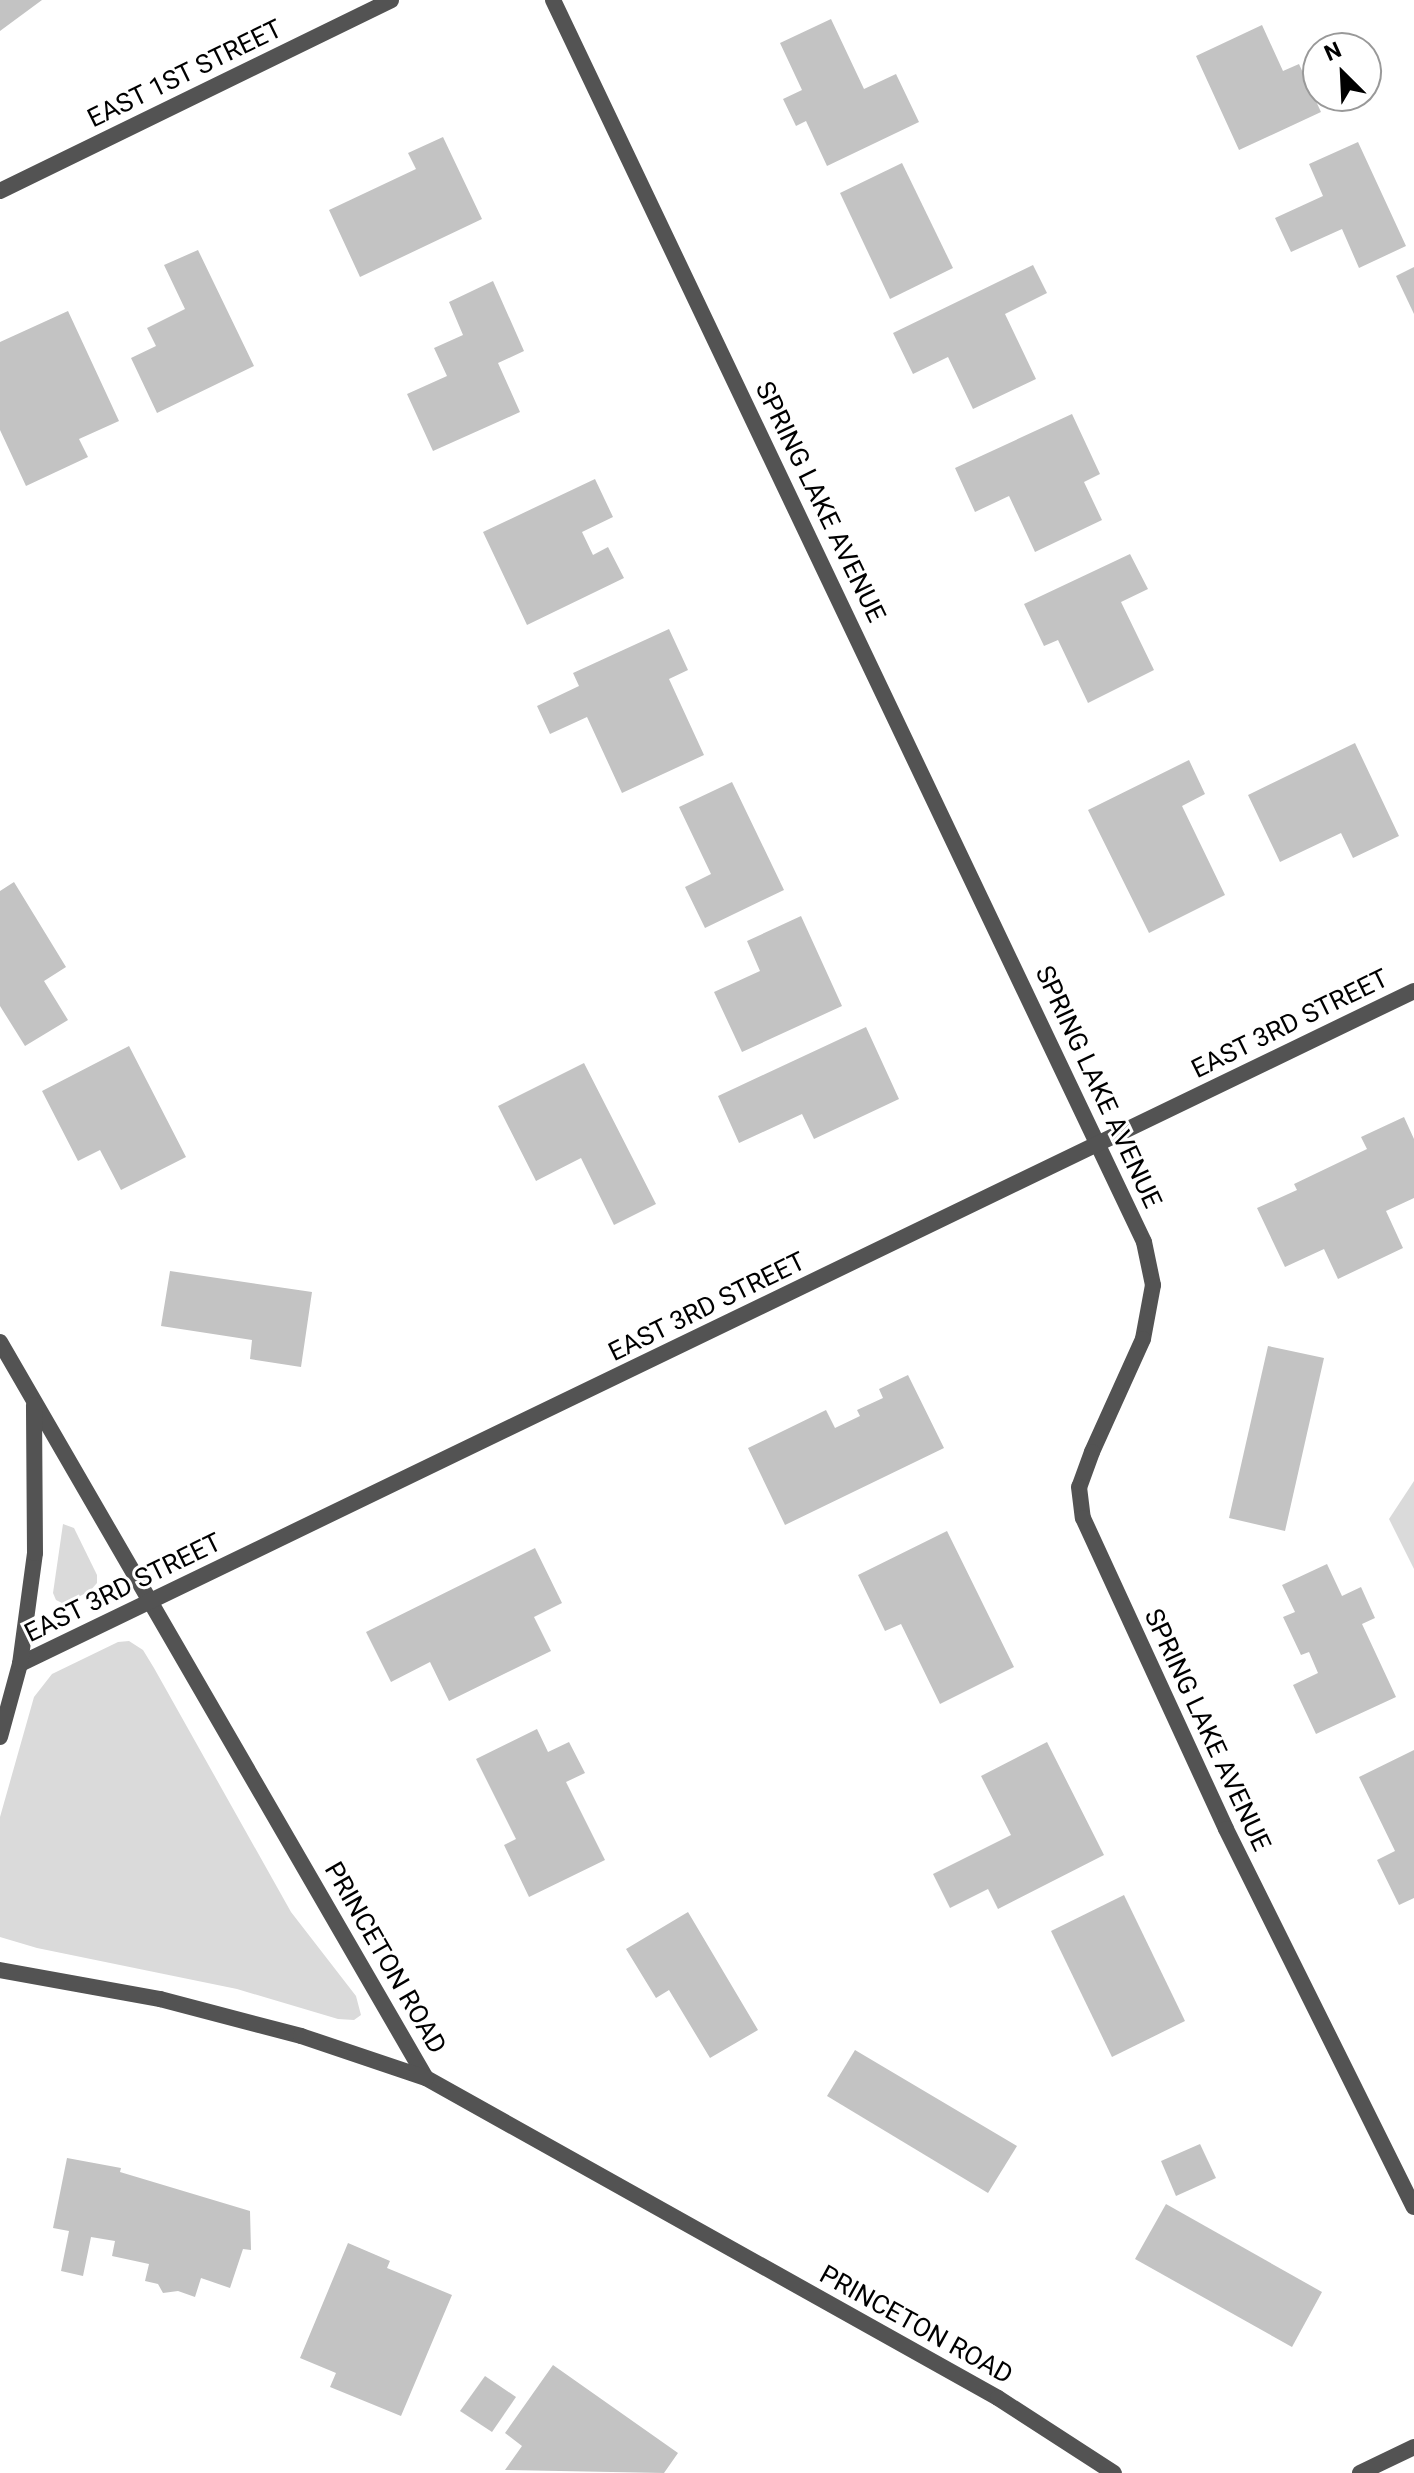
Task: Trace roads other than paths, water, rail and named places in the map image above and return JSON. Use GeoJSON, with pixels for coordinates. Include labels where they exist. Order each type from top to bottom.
{"type":"FeatureCollection","features":[{"type":"Feature","properties":{"kind":"street","name":"EAST 1ST STREET"},"geometry":{"type":"LineString","coordinates":[[0,191],[391,0]]}},
{"type":"Feature","properties":{"kind":"street","name":"SPRING LAKE AVENUE"},"geometry":{"type":"LineString","coordinates":[[553,0],[1100,1143],[1144,1242],[1153,1285],[1143,1339],[1079,1487],[1083,1518],[1226,1829],[1414,2207]]}},
{"type":"Feature","properties":{"kind":"street","name":"EAST 3RD STREET"},"geometry":{"type":"LineString","coordinates":[[20,1664],[1414,991]]}},
{"type":"Feature","properties":{"kind":"street","name":"PRINCETON ROAD"},"geometry":{"type":"LineString","coordinates":[[0,1342],[426,2078],[998,2398],[1114,2473]]}},
{"type":"Feature","properties":{"kind":"street","name":"EAST 3RD STREET"},"geometry":{"type":"LineString","coordinates":[[0,1737],[20,1664],[35,1553],[34,1404]]}},
{"type":"Feature","properties":{"kind":"street"},"geometry":{"type":"LineString","coordinates":[[0,1970],[160,1999],[301,2036],[426,2078]]}},
{"type":"Feature","properties":{"kind":"street"},"geometry":{"type":"LineString","coordinates":[[1360,2473],[1414,2447]]}}]}
